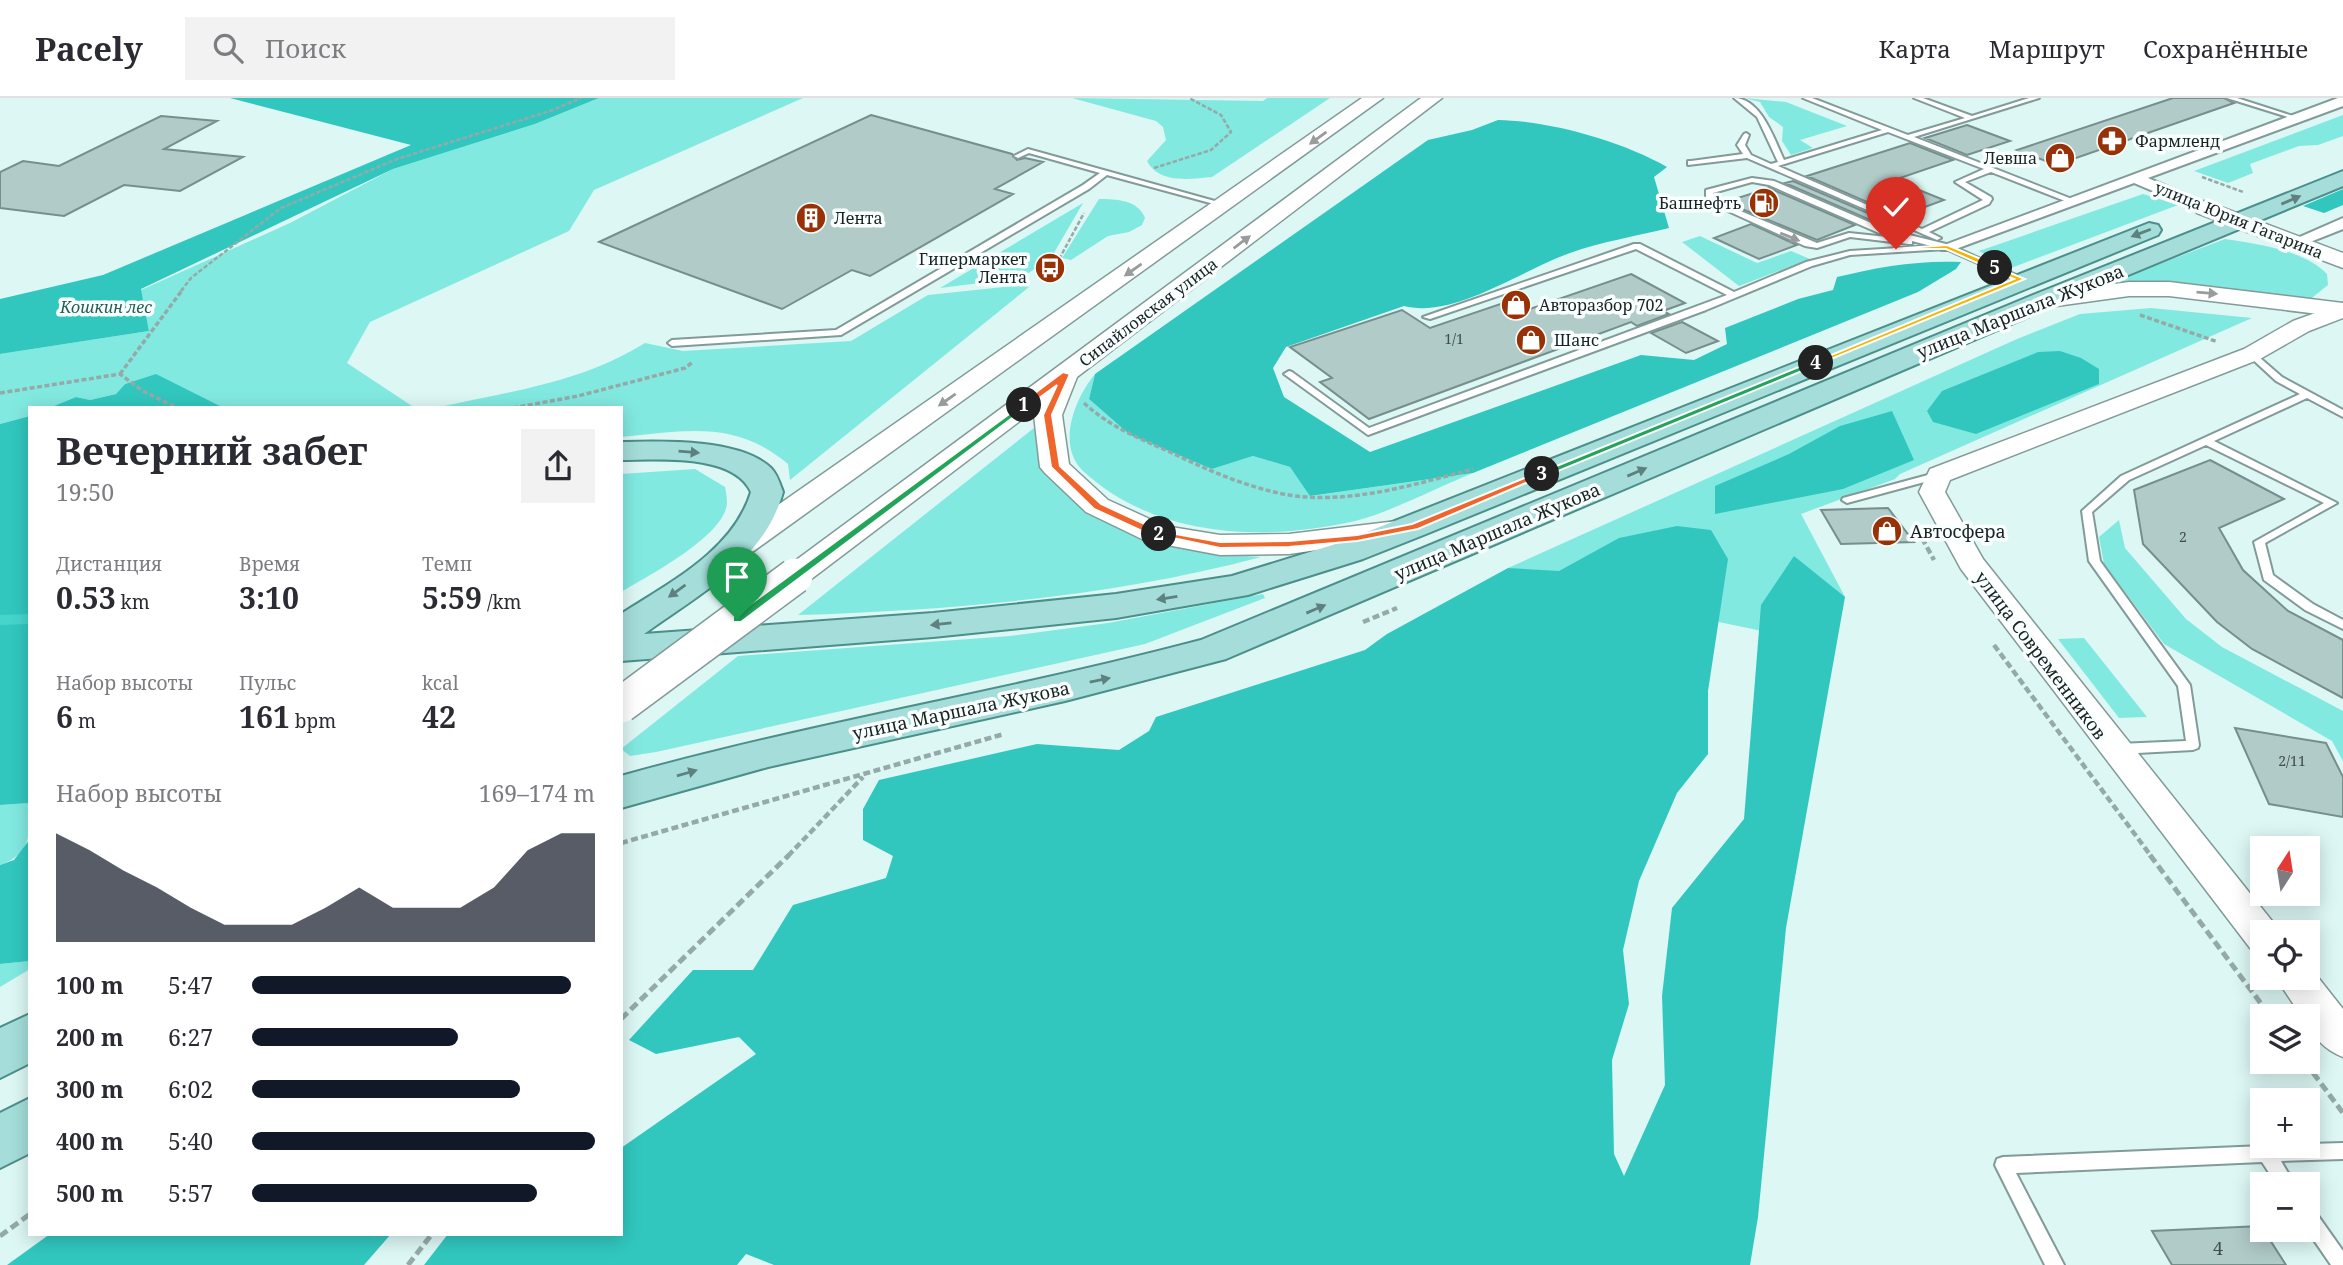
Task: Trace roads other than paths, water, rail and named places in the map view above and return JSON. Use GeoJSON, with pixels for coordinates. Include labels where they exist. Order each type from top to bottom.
{"type":"FeatureCollection","features":[{"type":"Feature","properties":{"kind":"main road"},"geometry":{"type":"LineString","coordinates":[[623,631],[1374,98]]}},
{"type":"Feature","properties":{"kind":"main road","name":"Сипайловская улица"},"geometry":{"type":"LineString","coordinates":[[623,704],[1433,98]]}},
{"type":"Feature","properties":{"kind":"main road","name":"улица Маршала Жукова"},"geometry":{"type":"LineString","coordinates":[[623,648],[933,625],[1116,606],[1235,587],[1351,551],[2031,290],[2239,223],[2343,178]]}},
{"type":"Feature","properties":{"kind":"main road","name":"улица Маршала Жукова"},"geometry":{"type":"LineString","coordinates":[[623,791],[711,765],[1139,671],[1213,650],[2031,290],[2218,203]]}},
{"type":"Feature","properties":{"kind":"main road","name":"улица Юрия Гагарина"},"geometry":{"type":"LineString","coordinates":[[2218,203],[2239,223],[2343,261]]}},
{"type":"Feature","properties":{"kind":"main road"},"geometry":{"type":"LineString","coordinates":[[2031,290],[2169,289],[2343,310]]}},
{"type":"Feature","properties":{"kind":"main road"},"geometry":{"type":"LineString","coordinates":[[1066,374],[1048,415],[1055,467],[1097,506],[1157,534],[1220,545],[1289,544],[1357,538],[1414,527]]}},
{"type":"Feature","properties":{"kind":"main road"},"geometry":{"type":"LineString","coordinates":[[623,451],[659,449],[702,453],[734,458],[754,469],[767,485],[766,505],[755,526],[733,551]]}},
{"type":"Feature","properties":{"kind":"main road"},"geometry":{"type":"LineString","coordinates":[[0,1055],[28,1037]]}},
{"type":"Feature","properties":{"kind":"main road"},"geometry":{"type":"LineString","coordinates":[[0,1143],[28,1123]]}},
{"type":"Feature","properties":{"kind":"street"},"geometry":{"type":"LineString","coordinates":[[1950,246],[2343,101]]}},
{"type":"Feature","properties":{"kind":"street","name":"улица Юрия Гагарина"},"geometry":{"type":"LineString","coordinates":[[2135,178],[2218,203]]}},
{"type":"Feature","properties":{"kind":"street"},"geometry":{"type":"LineString","coordinates":[[2294,243],[2343,223]]}},
{"type":"Feature","properties":{"kind":"street"},"geometry":{"type":"LineString","coordinates":[[1939,475],[2241,345],[2343,310]]}},
{"type":"Feature","properties":{"kind":"street","name":"улица Современников"},"geometry":{"type":"LineString","coordinates":[[1939,475],[1932,492],[1936,504],[1971,563],[2114,750],[2250,921]]}},
{"type":"Feature","properties":{"kind":"street"},"geometry":{"type":"LineString","coordinates":[[2304,990],[2343,1039]]}},
{"type":"Feature","properties":{"kind":"lane"},"geometry":{"type":"LineString","coordinates":[[1737,98],[1760,116],[1782,163]]}},
{"type":"Feature","properties":{"kind":"lane"},"geometry":{"type":"LineString","coordinates":[[1806,98],[2073,201]]}},
{"type":"Feature","properties":{"kind":"lane"},"geometry":{"type":"LineString","coordinates":[[1917,98],[1972,118]]}},
{"type":"Feature","properties":{"kind":"lane"},"geometry":{"type":"LineString","coordinates":[[1908,137],[2036,98]]}},
{"type":"Feature","properties":{"kind":"lane"},"geometry":{"type":"LineString","coordinates":[[2230,98],[2296,118]]}},
{"type":"Feature","properties":{"kind":"lane"},"geometry":{"type":"LineString","coordinates":[[1771,166],[1888,130]]}},
{"type":"Feature","properties":{"kind":"lane"},"geometry":{"type":"LineString","coordinates":[[1746,135],[1741,145],[1748,156]]}},
{"type":"Feature","properties":{"kind":"lane"},"geometry":{"type":"LineString","coordinates":[[1018,156],[1028,151],[1225,205]]}},
{"type":"Feature","properties":{"kind":"lane"},"geometry":{"type":"LineString","coordinates":[[1691,163],[1748,156],[1922,232],[2031,290]]}},
{"type":"Feature","properties":{"kind":"lane"},"geometry":{"type":"LineString","coordinates":[[1922,232],[1986,202],[1984,195],[1959,182],[1991,169]]}},
{"type":"Feature","properties":{"kind":"lane"},"geometry":{"type":"LineString","coordinates":[[673,343],[838,333],[1086,187],[1105,172]]}},
{"type":"Feature","properties":{"kind":"lane"},"geometry":{"type":"LineString","coordinates":[[1752,180],[1771,183],[1882,231],[1950,246],[1849,235],[1817,246],[1808,244],[1710,201],[1709,192],[1728,184],[1752,180]]}},
{"type":"Feature","properties":{"kind":"lane"},"geometry":{"type":"LineString","coordinates":[[1427,317],[1637,246],[1734,295]]}},
{"type":"Feature","properties":{"kind":"lane"},"geometry":{"type":"LineString","coordinates":[[1289,374],[1368,432],[1734,295],[1809,264],[1850,253],[1950,246]]}},
{"type":"Feature","properties":{"kind":"lane"},"geometry":{"type":"LineString","coordinates":[[2241,345],[2279,379],[2343,414]]}},
{"type":"Feature","properties":{"kind":"lane"},"geometry":{"type":"LineString","coordinates":[[2114,750],[2193,745],[2184,685],[2095,561],[2087,510],[2125,478],[2307,395]]}},
{"type":"Feature","properties":{"kind":"lane"},"geometry":{"type":"LineString","coordinates":[[2207,441],[2332,503],[2259,542],[2268,578],[2309,607],[2343,625]]}},
{"type":"Feature","properties":{"kind":"lane"},"geometry":{"type":"LineString","coordinates":[[1847,500],[1939,475]]}},
{"type":"Feature","properties":{"kind":"lane"},"geometry":{"type":"LineString","coordinates":[[2320,1152],[2343,1151]]}},
{"type":"Feature","properties":{"kind":"lane"},"geometry":{"type":"LineString","coordinates":[[2055,1265],[2003,1165],[2250,1155]]}},
{"type":"Feature","properties":{"kind":"lane"},"geometry":{"type":"LineString","coordinates":[[2320,1233],[2342,1265]]}},
{"type":"Feature","properties":{"kind":"waterway"},"geometry":{"type":"LineString","coordinates":[[0,620],[28,619]]}},
{"type":"Feature","properties":{"kind":"place","name":"Фармленд"},"geometry":{"type":"Point","coordinates":[2112,141]}},
{"type":"Feature","properties":{"kind":"place","name":"Левша"},"geometry":{"type":"Point","coordinates":[2060,158]}},
{"type":"Feature","properties":{"kind":"place","name":"Башнефть"},"geometry":{"type":"Point","coordinates":[1764,203]}},
{"type":"Feature","properties":{"kind":"place","name":"Лента"},"geometry":{"type":"Point","coordinates":[811,218]}},
{"type":"Feature","properties":{"kind":"place","name":"Гипермаркет Лента"},"geometry":{"type":"Point","coordinates":[1050,268]}},
{"type":"Feature","properties":{"kind":"place","name":"Авторазбор 702"},"geometry":{"type":"Point","coordinates":[1516,305]}},
{"type":"Feature","properties":{"kind":"place","name":"Шанс"},"geometry":{"type":"Point","coordinates":[1531,340]}},
{"type":"Feature","properties":{"kind":"place","name":"Автосфера"},"geometry":{"type":"Point","coordinates":[1887,531]}},
{"type":"Feature","properties":{"kind":"park label","name":"Кошкин лес"},"geometry":{"type":"Point","coordinates":[106,307]}}]}
